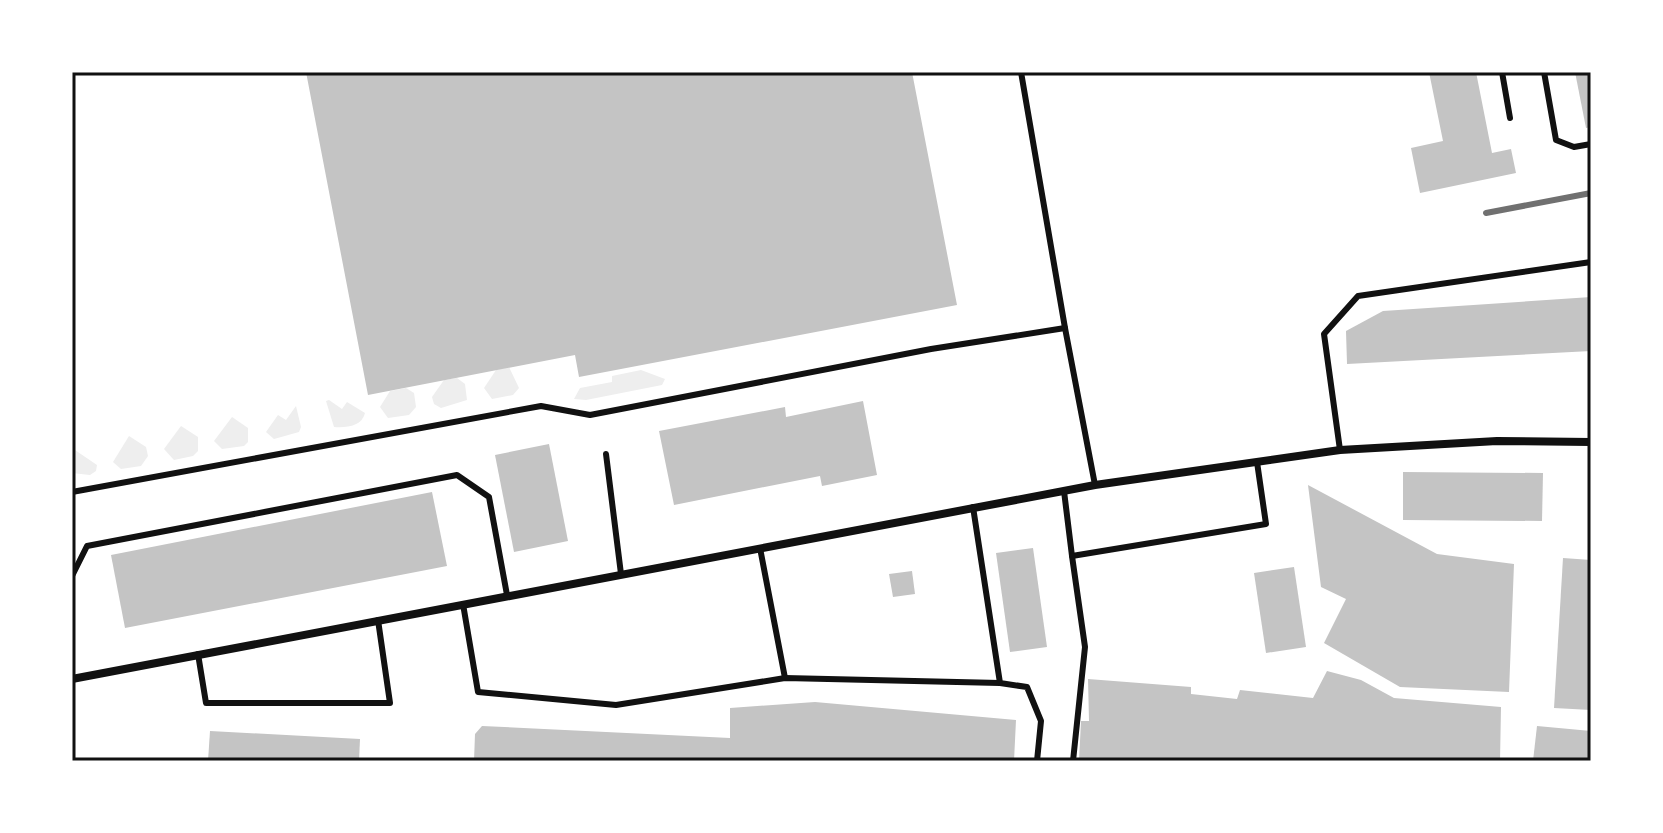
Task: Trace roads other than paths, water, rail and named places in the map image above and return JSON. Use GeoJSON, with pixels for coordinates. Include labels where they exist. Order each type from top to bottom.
{"type":"FeatureCollection","features":[{"type":"Feature","properties":{"kind":"street"},"geometry":{"type":"LineString","coordinates":[[72,677],[1095,485],[1340,450],[1497,441],[1591,442]]}},
{"type":"Feature","properties":{"kind":"lane"},"geometry":{"type":"LineString","coordinates":[[1021,72],[1095,485]]}},
{"type":"Feature","properties":{"kind":"lane"},"geometry":{"type":"LineString","coordinates":[[1502,72],[1510,118]]}},
{"type":"Feature","properties":{"kind":"lane"},"geometry":{"type":"LineString","coordinates":[[1544,72],[1556,140],[1574,147],[1591,144]]}},
{"type":"Feature","properties":{"kind":"lane"},"geometry":{"type":"LineString","coordinates":[[1340,450],[1324,334],[1358,296],[1591,262]]}},
{"type":"Feature","properties":{"kind":"lane"},"geometry":{"type":"LineString","coordinates":[[72,492],[541,406],[590,415],[931,349],[1065,328]]}},
{"type":"Feature","properties":{"kind":"lane"},"geometry":{"type":"LineString","coordinates":[[606,454],[621,574]]}},
{"type":"Feature","properties":{"kind":"lane"},"geometry":{"type":"LineString","coordinates":[[1072,556],[1266,524],[1257,462]]}},
{"type":"Feature","properties":{"kind":"lane"},"geometry":{"type":"LineString","coordinates":[[72,576],[87,546],[457,475],[489,497],[507,595]]}},
{"type":"Feature","properties":{"kind":"lane"},"geometry":{"type":"LineString","coordinates":[[1064,491],[1085,647],[1073,761]]}},
{"type":"Feature","properties":{"kind":"lane"},"geometry":{"type":"LineString","coordinates":[[973,507],[1000,683]]}},
{"type":"Feature","properties":{"kind":"lane"},"geometry":{"type":"LineString","coordinates":[[760,548],[785,678]]}},
{"type":"Feature","properties":{"kind":"lane"},"geometry":{"type":"LineString","coordinates":[[463,604],[478,692],[616,705],[785,678],[1000,683],[1027,687],[1041,721],[1037,761]]}},
{"type":"Feature","properties":{"kind":"lane"},"geometry":{"type":"LineString","coordinates":[[198,654],[206,703],[390,703],[378,620]]}},
{"type":"Feature","properties":{"kind":"railway"},"geometry":{"type":"LineString","coordinates":[[1486,213],[1591,193]]}}]}
